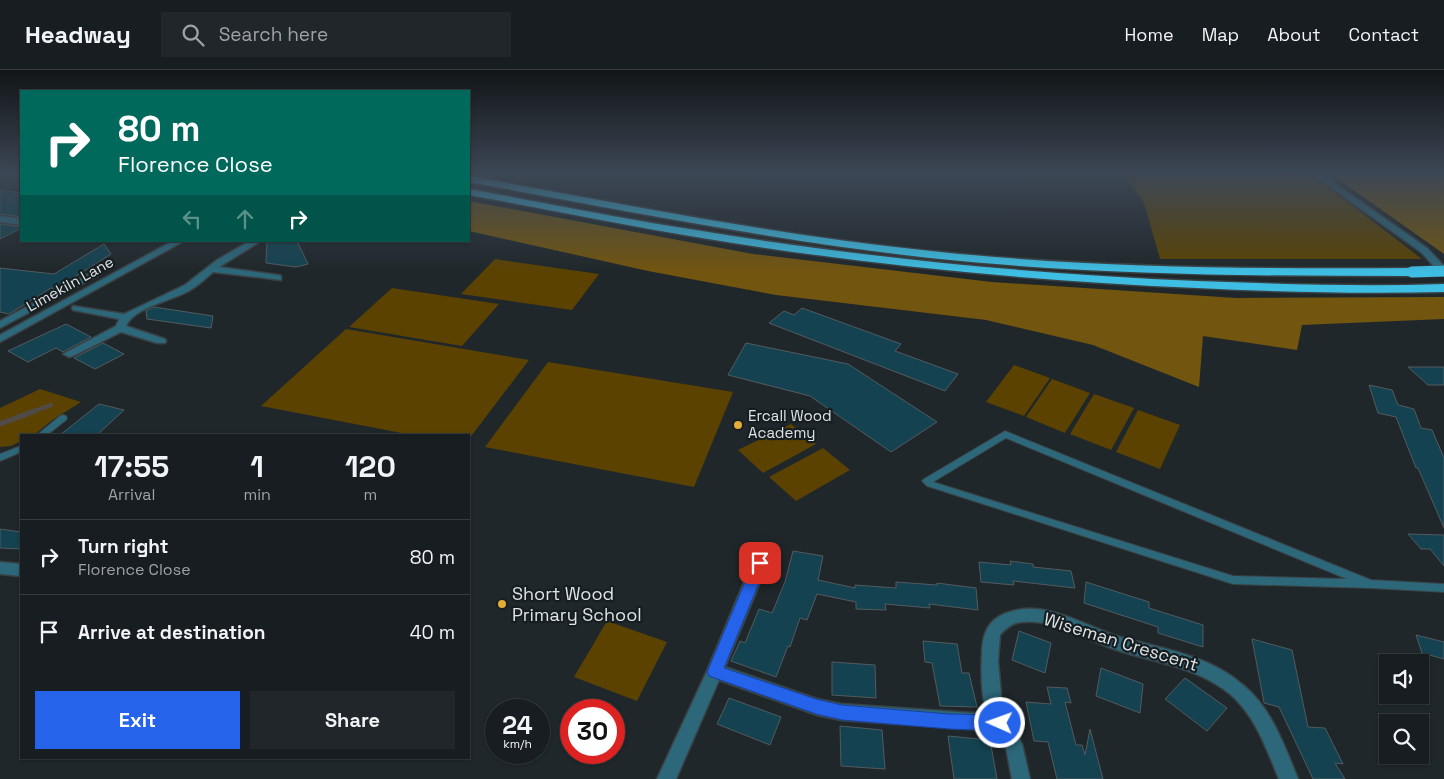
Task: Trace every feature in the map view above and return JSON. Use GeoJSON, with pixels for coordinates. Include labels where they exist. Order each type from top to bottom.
{"type":"FeatureCollection","features":[{"type":"Feature","properties":{"kind":"highway"},"geometry":{"type":"LineString","coordinates":[[552,207],[734,240],[862,257],[1001,272],[1126,282],[1299,288],[1444,288]]}},
{"type":"Feature","properties":{"kind":"highway"},"geometry":{"type":"LineString","coordinates":[[624,207],[739,228],[866,247],[996,261],[1126,270],[1281,273],[1444,272]]}},
{"type":"Feature","properties":{"kind":"street"},"geometry":{"type":"LineString","coordinates":[[1364,207],[1418,245],[1444,272]]}},
{"type":"Feature","properties":{"kind":"street"},"geometry":{"type":"LineString","coordinates":[[0,220],[20,222]]}},
{"type":"Feature","properties":{"kind":"street","name":"Limekiln Lane"},"geometry":{"type":"LineString","coordinates":[[0,339],[178,242]]}},
{"type":"Feature","properties":{"kind":"street"},"geometry":{"type":"LineString","coordinates":[[69,354],[120,328],[125,317],[148,304],[172,296],[189,286],[220,262],[255,242]]}},
{"type":"Feature","properties":{"kind":"street"},"geometry":{"type":"LineString","coordinates":[[211,269],[278,278]]}},
{"type":"Feature","properties":{"kind":"street"},"geometry":{"type":"LineString","coordinates":[[0,325],[94,274]]}},
{"type":"Feature","properties":{"kind":"street"},"geometry":{"type":"LineString","coordinates":[[77,308],[125,317]]}},
{"type":"Feature","properties":{"kind":"street"},"geometry":{"type":"LineString","coordinates":[[120,328],[161,341]]}},
{"type":"Feature","properties":{"kind":"street"},"geometry":{"type":"LineString","coordinates":[[666,779],[760,563]]}},
{"type":"Feature","properties":{"kind":"street"},"geometry":{"type":"LineString","coordinates":[[0,568],[20,570]]}},
{"type":"Feature","properties":{"kind":"street","name":"Wiseman Crescent"},"geometry":{"type":"LineString","coordinates":[[1021,779],[1017,755],[1010,738],[1000,723],[992,702],[990,644],[993,632],[1000,624],[1012,617],[1026,614],[1059,620],[1139,650],[1188,662],[1209,670],[1226,680],[1258,710],[1289,779]]}},
{"type":"Feature","properties":{"kind":"street"},"geometry":{"type":"LineString","coordinates":[[714,672],[816,707],[842,712],[949,721],[1000,723]]}},
{"type":"Feature","properties":{"kind":"lane"},"geometry":{"type":"LineString","coordinates":[[42,434],[63,418]]}},
{"type":"Feature","properties":{"kind":"lane"},"geometry":{"type":"LineString","coordinates":[[1370,584],[1005,434],[927,481],[930,484],[1043,521],[1233,580],[1444,588]]}},
{"type":"Feature","properties":{"kind":"lane"},"geometry":{"type":"LineString","coordinates":[[0,458],[20,449]]}},
{"type":"Feature","properties":{"kind":"shaded area"},"geometry":{"type":"Polygon","coordinates":[[[470,207],[502,207],[753,254],[992,282],[1236,298],[1444,297],[1444,319],[1302,325],[1297,350],[1203,336],[1199,387],[1093,345],[986,320],[776,295],[648,271],[470,231],[470,207]]]}},
{"type":"Feature","properties":{"kind":"shaded area"},"geometry":{"type":"Polygon","coordinates":[[[1145,207],[1354,207],[1422,259],[1160,259],[1145,207]]]}},
{"type":"Feature","properties":{"kind":"shaded area"},"geometry":{"type":"Polygon","coordinates":[[[1378,207],[1444,207],[1444,254],[1378,207]]]}},
{"type":"Feature","properties":{"kind":"shaded area"},"geometry":{"type":"Polygon","coordinates":[[[495,259],[599,274],[572,310],[461,294],[495,259]]]}},
{"type":"Feature","properties":{"kind":"shaded area"},"geometry":{"type":"Polygon","coordinates":[[[392,288],[499,304],[462,346],[349,327],[392,288]]]}},
{"type":"Feature","properties":{"kind":"shaded area"},"geometry":{"type":"Polygon","coordinates":[[[346,329],[529,360],[470,438],[470,434],[407,434],[261,406],[346,329]]]}},
{"type":"Feature","properties":{"kind":"shaded area"},"geometry":{"type":"Polygon","coordinates":[[[548,362],[733,392],[694,487],[485,447],[548,362]]]}},
{"type":"Feature","properties":{"kind":"shaded area"},"geometry":{"type":"Polygon","coordinates":[[[1014,365],[1050,378],[1024,416],[986,402],[1014,365]]]}},
{"type":"Feature","properties":{"kind":"shaded area"},"geometry":{"type":"Polygon","coordinates":[[[1052,379],[1090,393],[1065,433],[1026,417],[1052,379]]]}},
{"type":"Feature","properties":{"kind":"shaded area"},"geometry":{"type":"Polygon","coordinates":[[[40,389],[81,402],[51,421],[35,434],[20,434],[20,442],[11,446],[0,447],[0,408],[40,389]]]}},
{"type":"Feature","properties":{"kind":"shaded area"},"geometry":{"type":"Polygon","coordinates":[[[1094,394],[1134,408],[1111,450],[1070,434],[1094,394]]]}},
{"type":"Feature","properties":{"kind":"shaded area"},"geometry":{"type":"Polygon","coordinates":[[[1138,410],[1180,425],[1160,469],[1116,452],[1138,410]]]}},
{"type":"Feature","properties":{"kind":"shaded area"},"geometry":{"type":"Polygon","coordinates":[[[791,424],[816,444],[763,473],[738,450],[791,424]]]}},
{"type":"Feature","properties":{"kind":"shaded area"},"geometry":{"type":"Polygon","coordinates":[[[823,448],[850,470],[796,501],[769,477],[823,448]]]}},
{"type":"Feature","properties":{"kind":"shaded area"},"geometry":{"type":"Polygon","coordinates":[[[607,621],[667,642],[637,701],[574,677],[607,621]]]}},
{"type":"Feature","properties":{"kind":"building"},"geometry":{"type":"Polygon","coordinates":[[[0,207],[20,207],[20,217],[0,214],[0,207]]]}},
{"type":"Feature","properties":{"kind":"building"},"geometry":{"type":"Polygon","coordinates":[[[0,224],[20,227],[20,229],[0,239],[0,224]]]}},
{"type":"Feature","properties":{"kind":"building"},"geometry":{"type":"Polygon","coordinates":[[[267,242],[297,242],[308,264],[296,267],[266,263],[267,242]]]}},
{"type":"Feature","properties":{"kind":"building"},"geometry":{"type":"Polygon","coordinates":[[[104,244],[111,254],[56,289],[51,288],[9,314],[0,312],[0,268],[54,274],[104,244]]]}},
{"type":"Feature","properties":{"kind":"building"},"geometry":{"type":"Polygon","coordinates":[[[154,307],[213,316],[211,328],[147,319],[146,311],[154,307]]]}},
{"type":"Feature","properties":{"kind":"building"},"geometry":{"type":"Polygon","coordinates":[[[802,308],[901,344],[895,351],[958,374],[945,391],[769,323],[784,311],[794,315],[802,308]]]}},
{"type":"Feature","properties":{"kind":"building"},"geometry":{"type":"Polygon","coordinates":[[[66,324],[91,337],[63,352],[56,348],[28,362],[8,351],[66,324]]]}},
{"type":"Feature","properties":{"kind":"building"},"geometry":{"type":"Polygon","coordinates":[[[103,343],[124,354],[95,369],[74,358],[103,343]]]}},
{"type":"Feature","properties":{"kind":"building"},"geometry":{"type":"Polygon","coordinates":[[[746,343],[848,364],[937,422],[891,452],[810,396],[728,375],[746,343]]]}},
{"type":"Feature","properties":{"kind":"building"},"geometry":{"type":"Polygon","coordinates":[[[1408,367],[1444,367],[1444,385],[1428,385],[1408,367]]]}},
{"type":"Feature","properties":{"kind":"building"},"geometry":{"type":"Polygon","coordinates":[[[1369,385],[1392,390],[1398,405],[1414,409],[1421,428],[1432,430],[1444,458],[1444,528],[1418,468],[1416,468],[1396,417],[1378,413],[1369,385]]]}},
{"type":"Feature","properties":{"kind":"building"},"geometry":{"type":"Polygon","coordinates":[[[99,404],[124,410],[98,434],[61,434],[99,404]]]}},
{"type":"Feature","properties":{"kind":"building"},"geometry":{"type":"Polygon","coordinates":[[[0,529],[20,532],[20,549],[0,548],[0,529]]]}},
{"type":"Feature","properties":{"kind":"building"},"geometry":{"type":"Polygon","coordinates":[[[1408,534],[1444,535],[1444,566],[1430,549],[1421,549],[1408,534]]]}},
{"type":"Feature","properties":{"kind":"building"},"geometry":{"type":"Polygon","coordinates":[[[793,551],[823,556],[818,580],[855,588],[855,585],[896,588],[896,582],[937,585],[937,583],[976,588],[978,610],[929,604],[930,608],[885,604],[886,610],[856,609],[856,602],[817,594],[807,620],[800,618],[790,647],[788,646],[776,677],[731,661],[740,641],[745,643],[759,609],[772,613],[785,582],[793,551]]]}},
{"type":"Feature","properties":{"kind":"building"},"geometry":{"type":"Polygon","coordinates":[[[1010,561],[1033,564],[1033,567],[1071,571],[1075,588],[1013,581],[1014,585],[981,582],[979,562],[1011,565],[1010,561]]]}},
{"type":"Feature","properties":{"kind":"building"},"geometry":{"type":"Polygon","coordinates":[[[1086,582],[1149,602],[1149,608],[1203,625],[1203,647],[1158,633],[1158,627],[1084,603],[1086,582]]]}},
{"type":"Feature","properties":{"kind":"building"},"geometry":{"type":"Polygon","coordinates":[[[1019,631],[1051,643],[1045,673],[1012,660],[1019,631]]]}},
{"type":"Feature","properties":{"kind":"building"},"geometry":{"type":"Polygon","coordinates":[[[1416,635],[1444,642],[1444,659],[1422,653],[1416,635]]]}},
{"type":"Feature","properties":{"kind":"building"},"geometry":{"type":"Polygon","coordinates":[[[1252,639],[1292,650],[1308,727],[1325,728],[1343,764],[1335,763],[1345,779],[1313,779],[1279,707],[1264,703],[1252,639]]]}},
{"type":"Feature","properties":{"kind":"building"},"geometry":{"type":"Polygon","coordinates":[[[923,641],[957,644],[962,673],[969,673],[977,707],[940,706],[932,663],[925,662],[923,641]]]}},
{"type":"Feature","properties":{"kind":"building"},"geometry":{"type":"Polygon","coordinates":[[[832,662],[875,665],[876,698],[832,695],[832,662]]]}},
{"type":"Feature","properties":{"kind":"building"},"geometry":{"type":"Polygon","coordinates":[[[1101,668],[1143,684],[1140,713],[1096,696],[1101,668]]]}},
{"type":"Feature","properties":{"kind":"building"},"geometry":{"type":"Polygon","coordinates":[[[1185,678],[1227,708],[1207,731],[1165,699],[1185,678]]]}},
{"type":"Feature","properties":{"kind":"building"},"geometry":{"type":"Polygon","coordinates":[[[1047,687],[1067,688],[1071,703],[1065,702],[1076,745],[1082,745],[1085,755],[1090,729],[1103,779],[1057,779],[1048,742],[1034,741],[1026,702],[1051,704],[1047,687]]]}},
{"type":"Feature","properties":{"kind":"building"},"geometry":{"type":"Polygon","coordinates":[[[729,698],[781,717],[770,745],[717,724],[729,698]]]}},
{"type":"Feature","properties":{"kind":"building"},"geometry":{"type":"Polygon","coordinates":[[[840,726],[882,730],[885,769],[841,766],[840,726]]]}},
{"type":"Feature","properties":{"kind":"building"},"geometry":{"type":"Polygon","coordinates":[[[948,736],[990,740],[997,779],[954,779],[948,736]]]}},
{"type":"Feature","properties":{"kind":"waterway"},"geometry":{"type":"LineString","coordinates":[[32,412],[51,405]]}},
{"type":"Feature","properties":{"kind":"waterway"},"geometry":{"type":"LineString","coordinates":[[0,424],[35,411]]}},
{"type":"Feature","properties":{"kind":"place","name":"Ercall Wood Academy"},"geometry":{"type":"Point","coordinates":[738,425]}},
{"type":"Feature","properties":{"kind":"place","name":"Short Wood Primary School"},"geometry":{"type":"Point","coordinates":[502,604]}},
{"type":"Feature","properties":{"kind":"route"},"geometry":{"type":"LineString","coordinates":[[760,563],[714,672],[816,707],[842,712],[949,721],[1000,723]]}}]}
